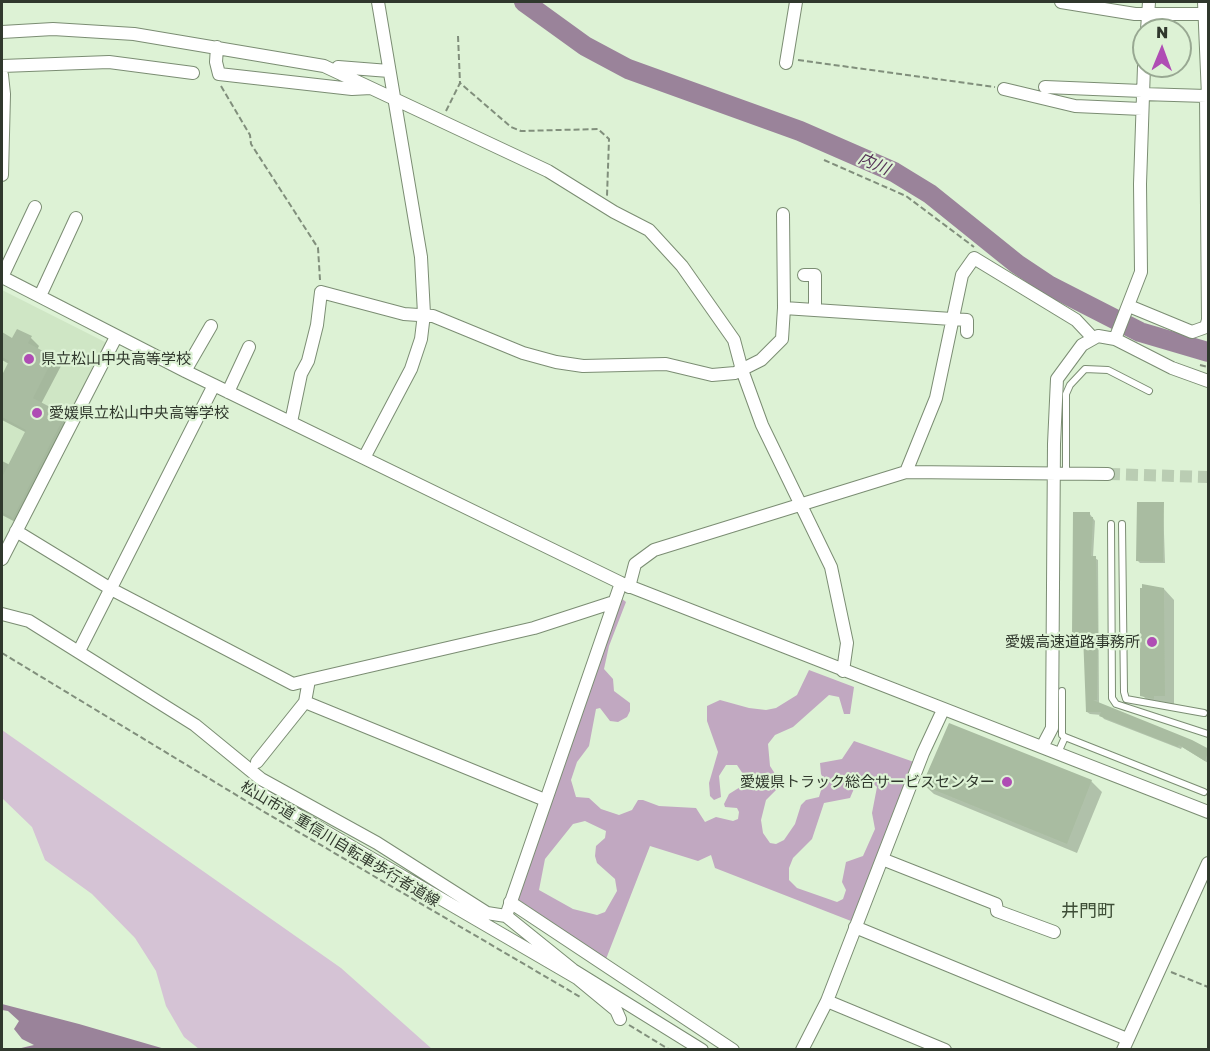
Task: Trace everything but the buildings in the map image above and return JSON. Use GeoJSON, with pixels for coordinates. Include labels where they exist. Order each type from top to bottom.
{"type":"FeatureCollection","features":[{"type":"Feature","properties":{"kind":"street"},"geometry":{"type":"LineString","coordinates":[[364,458],[411,369],[421,339],[424,314],[421,257],[378,2]]}},
{"type":"Feature","properties":{"kind":"street"},"geometry":{"type":"LineString","coordinates":[[787,61],[796,2]]}},
{"type":"Feature","properties":{"kind":"street"},"geometry":{"type":"LineString","coordinates":[[1061,2],[1107,11],[1204,8],[1207,96],[1208,320],[1206,327],[1192,332],[1128,308]]}},
{"type":"Feature","properties":{"kind":"street"},"geometry":{"type":"LineString","coordinates":[[2,32],[53,29],[134,34],[324,66],[389,71]]}},
{"type":"Feature","properties":{"kind":"street"},"geometry":{"type":"LineString","coordinates":[[217,47],[216,62],[219,74],[352,88],[376,88]]}},
{"type":"Feature","properties":{"kind":"street"},"geometry":{"type":"LineString","coordinates":[[2,66],[109,62],[192,73]]}},
{"type":"Feature","properties":{"kind":"street"},"geometry":{"type":"LineString","coordinates":[[324,66],[376,88],[548,171],[607,208],[649,230],[663,242],[734,340],[762,425],[834,577],[847,643],[843,671]]}},
{"type":"Feature","properties":{"kind":"street"},"geometry":{"type":"LineString","coordinates":[[2,75],[4,118],[2,175]]}},
{"type":"Feature","properties":{"kind":"street"},"geometry":{"type":"LineString","coordinates":[[1116,336],[1138,283],[1141,261],[1143,78]]}},
{"type":"Feature","properties":{"kind":"street"},"geometry":{"type":"LineString","coordinates":[[1045,87],[1207,96]]}},
{"type":"Feature","properties":{"kind":"street"},"geometry":{"type":"LineString","coordinates":[[1004,89],[1075,106],[1142,108]]}},
{"type":"Feature","properties":{"kind":"street"},"geometry":{"type":"LineString","coordinates":[[35,207],[2,277],[116,337],[625,585],[1209,812]]}},
{"type":"Feature","properties":{"kind":"street"},"geometry":{"type":"LineString","coordinates":[[291,422],[301,374],[308,361],[317,325],[321,292],[404,314],[424,314],[440,318],[523,353],[556,362],[583,366],[666,364],[712,375],[726,375],[742,370],[761,360],[782,339],[783,214]]}},
{"type":"Feature","properties":{"kind":"street"},"geometry":{"type":"LineString","coordinates":[[40,296],[76,218]]}},
{"type":"Feature","properties":{"kind":"street"},"geometry":{"type":"LineString","coordinates":[[906,472],[936,398],[962,274],[974,258],[1076,320],[1092,338]]}},
{"type":"Feature","properties":{"kind":"street"},"geometry":{"type":"LineString","coordinates":[[804,275],[815,275],[814,310]]}},
{"type":"Feature","properties":{"kind":"street"},"geometry":{"type":"LineString","coordinates":[[784,308],[953,321],[967,320],[967,332]]}},
{"type":"Feature","properties":{"kind":"street"},"geometry":{"type":"LineString","coordinates":[[185,371],[211,326]]}},
{"type":"Feature","properties":{"kind":"street"},"geometry":{"type":"LineString","coordinates":[[1042,747],[1052,728],[1060,471],[1057,379],[1082,345],[1092,338],[1116,336],[1172,368],[1209,381]]}},
{"type":"Feature","properties":{"kind":"street"},"geometry":{"type":"LineString","coordinates":[[2,559],[116,337]]}},
{"type":"Feature","properties":{"kind":"street"},"geometry":{"type":"LineString","coordinates":[[228,392],[249,347]]}},
{"type":"Feature","properties":{"kind":"street"},"geometry":{"type":"LineString","coordinates":[[79,651],[214,385]]}},
{"type":"Feature","properties":{"kind":"street"},"geometry":{"type":"LineString","coordinates":[[506,916],[614,602],[635,564],[654,550],[906,472],[1060,471],[1108,474]]}},
{"type":"Feature","properties":{"kind":"street"},"geometry":{"type":"LineString","coordinates":[[16,531],[111,589],[293,684],[534,628],[614,602]]}},
{"type":"Feature","properties":{"kind":"street"},"geometry":{"type":"LineString","coordinates":[[2,614],[29,621],[79,651],[209,735],[247,770],[261,779],[377,843],[487,913],[506,916],[616,1010],[620,1020]]}},
{"type":"Feature","properties":{"kind":"street"},"geometry":{"type":"LineString","coordinates":[[257,762],[305,702],[309,680]]}},
{"type":"Feature","properties":{"kind":"street"},"geometry":{"type":"LineString","coordinates":[[305,702],[546,800]]}},
{"type":"Feature","properties":{"kind":"street"},"geometry":{"type":"LineString","coordinates":[[802,1050],[827,1001],[923,753],[943,710]]}},
{"type":"Feature","properties":{"kind":"street"},"geometry":{"type":"LineString","coordinates":[[249,787],[527,952],[575,974],[702,1050]]}},
{"type":"Feature","properties":{"kind":"street"},"geometry":{"type":"LineString","coordinates":[[882,859],[996,904],[997,911],[1054,932]]}},
{"type":"Feature","properties":{"kind":"street"},"geometry":{"type":"LineString","coordinates":[[855,927],[1125,1044],[1209,863]]}},
{"type":"Feature","properties":{"kind":"street"},"geometry":{"type":"LineString","coordinates":[[510,902],[733,1050]]}},
{"type":"Feature","properties":{"kind":"street"},"geometry":{"type":"LineString","coordinates":[[827,1001],[945,1050]]}},
{"type":"Feature","properties":{"kind":"lane"},"geometry":{"type":"LineString","coordinates":[[1060,471],[1066,394],[1085,369],[1108,370],[1149,391]]}},
{"type":"Feature","properties":{"kind":"lane"},"geometry":{"type":"LineString","coordinates":[[1111,524],[1112,698],[1116,704],[1209,734]]}},
{"type":"Feature","properties":{"kind":"lane"},"geometry":{"type":"LineString","coordinates":[[1122,524],[1124,692],[1126,699],[1204,713]]}},
{"type":"Feature","properties":{"kind":"lane"},"geometry":{"type":"LineString","coordinates":[[1062,691],[1062,735],[1204,792]]}},
{"type":"Feature","properties":{"kind":"lane"},"geometry":{"type":"LineString","coordinates":[[1058,753],[1065,737]]}},
{"type":"Feature","properties":{"kind":"path"},"geometry":{"type":"LineString","coordinates":[[441,121],[460,83],[458,36]]}},
{"type":"Feature","properties":{"kind":"path"},"geometry":{"type":"LineString","coordinates":[[787,61],[1004,89]]}},
{"type":"Feature","properties":{"kind":"path"},"geometry":{"type":"LineString","coordinates":[[219,74],[221,85],[250,135],[252,144],[318,248],[321,292]]}},
{"type":"Feature","properties":{"kind":"path"},"geometry":{"type":"LineString","coordinates":[[460,83],[511,127],[521,131],[598,129],[609,139],[607,208]]}},
{"type":"Feature","properties":{"kind":"path"},"geometry":{"type":"LineString","coordinates":[[824,160],[912,200],[977,251]]}},
{"type":"Feature","properties":{"kind":"path","name":"松山市道 重信川自転車歩行者道線"},"geometry":{"type":"LineString","coordinates":[[2,653],[261,810],[590,1002]]}},
{"type":"Feature","properties":{"kind":"path"},"geometry":{"type":"LineString","coordinates":[[1160,968],[1209,987]]}},
{"type":"Feature","properties":{"kind":"path"},"geometry":{"type":"LineString","coordinates":[[620,1020],[670,1050]]}},
{"type":"Feature","properties":{"kind":"shaded area","name":"愛媛県立松山中央高等学校"},"geometry":{"type":"Polygon","coordinates":[[[2,290],[105,342],[107,348],[2,545],[2,290]]]}},
{"type":"Feature","properties":{"kind":"shaded area"},"geometry":{"type":"Polygon","coordinates":[[[621,598],[626,602],[609,646],[604,669],[613,679],[614,691],[630,703],[630,711],[627,717],[618,722],[610,721],[600,708],[596,709],[589,746],[577,762],[571,780],[576,797],[589,798],[601,809],[619,815],[632,810],[638,800],[643,800],[659,806],[696,808],[705,822],[716,817],[733,821],[738,819],[737,808],[725,807],[724,804],[729,794],[745,784],[745,777],[737,765],[726,765],[719,776],[721,797],[714,800],[710,796],[709,783],[718,752],[707,721],[707,706],[720,700],[749,708],[766,710],[776,708],[797,695],[809,670],[854,687],[850,714],[844,714],[839,697],[829,695],[793,727],[775,735],[768,744],[770,766],[779,780],[777,789],[766,800],[761,820],[763,833],[770,843],[776,844],[784,840],[795,824],[801,805],[806,800],[819,797],[824,780],[820,763],[842,759],[854,741],[914,762],[851,921],[715,868],[711,855],[698,861],[650,846],[606,959],[516,898],[621,598]],[[867,778],[856,784],[850,798],[824,803],[812,839],[793,858],[789,868],[789,880],[797,888],[837,902],[843,899],[846,890],[842,882],[846,862],[863,856],[875,829],[872,813],[877,787],[867,778]],[[585,821],[573,824],[545,859],[539,890],[573,909],[597,915],[605,912],[617,891],[615,879],[597,863],[595,856],[596,846],[605,838],[606,831],[585,821]]]}},
{"type":"Feature","properties":{"kind":"shaded area"},"geometry":{"type":"Polygon","coordinates":[[[2,730],[341,968],[432,1049],[199,1049],[184,1037],[166,1006],[156,971],[135,938],[92,894],[45,860],[32,827],[2,798],[2,730]]]}},
{"type":"Feature","properties":{"kind":"shaded area"},"geometry":{"type":"Polygon","coordinates":[[[2,1004],[165,1049],[17,1049],[34,1045],[22,1039],[14,1029],[19,1021],[8,1011],[2,1010],[2,1004]]]}},
{"type":"Feature","properties":{"kind":"waterway","name":"内川"},"geometry":{"type":"LineString","coordinates":[[524,2],[585,46],[628,69],[800,131],[894,172],[930,194],[1017,264],[1050,286],[1140,332],[1208,352]]}},
{"type":"Feature","properties":{"kind":"tunnel"},"geometry":{"type":"LineString","coordinates":[[1108,474],[1208,477]]}},
{"type":"Feature","properties":{"kind":"place","name":"県立松山中央高等学校"},"geometry":{"type":"Point","coordinates":[29,359]}},
{"type":"Feature","properties":{"kind":"place","name":"愛媛県立松山中央高等学校"},"geometry":{"type":"Point","coordinates":[37,413]}},
{"type":"Feature","properties":{"kind":"place","name":"愛媛高速道路事務所"},"geometry":{"type":"Point","coordinates":[1152,642]}},
{"type":"Feature","properties":{"kind":"place","name":"愛媛県トラック総合サービスセンター"},"geometry":{"type":"Point","coordinates":[1007,782]}},
{"type":"Feature","properties":{"kind":"district","name":"井門町"},"geometry":{"type":"Point","coordinates":[1088,911]}}]}
